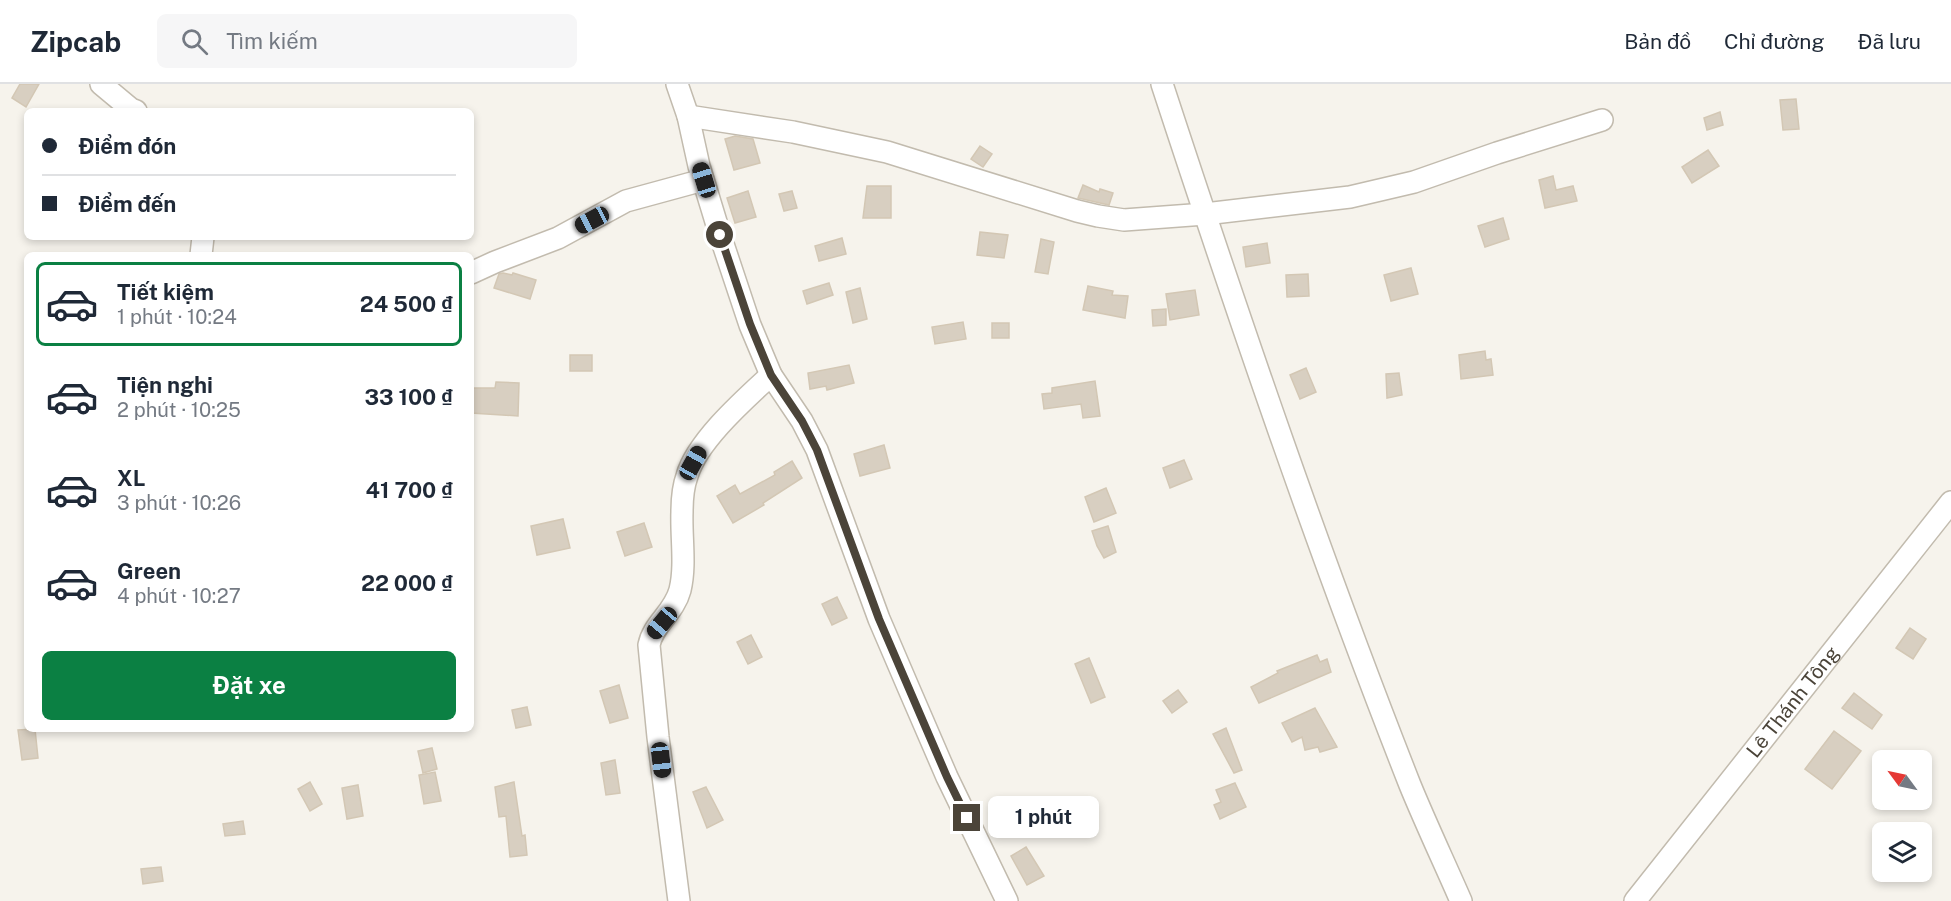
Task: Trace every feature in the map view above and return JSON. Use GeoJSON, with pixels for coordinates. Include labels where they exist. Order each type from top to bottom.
{"type":"FeatureCollection","features":[{"type":"Feature","properties":{"kind":"street"},"geometry":{"type":"LineString","coordinates":[[101,84],[130,108]]}},
{"type":"Feature","properties":{"kind":"street"},"geometry":{"type":"LineString","coordinates":[[677,84],[688,116],[720,235],[750,324],[771,375],[802,421],[817,450],[879,619],[947,777],[1007,901]]}},
{"type":"Feature","properties":{"kind":"street"},"geometry":{"type":"LineString","coordinates":[[1162,84],[1204,214],[1334,586],[1411,787],[1461,901]]}},
{"type":"Feature","properties":{"kind":"street"},"geometry":{"type":"LineString","coordinates":[[688,116],[793,132],[887,152],[1098,216],[1124,220],[1204,214],[1350,197],[1380,191],[1602,120]]}},
{"type":"Feature","properties":{"kind":"street"},"geometry":{"type":"LineString","coordinates":[[474,272],[558,238],[626,201],[704,180]]}},
{"type":"Feature","properties":{"kind":"street"},"geometry":{"type":"LineString","coordinates":[[679,901],[649,645],[653,633],[673,608],[683,576],[683,493],[687,474],[699,452],[731,412],[771,375]]}},
{"type":"Feature","properties":{"kind":"street","name":"Lê Thánh Tông"},"geometry":{"type":"LineString","coordinates":[[1635,901],[1951,502]]}},
{"type":"Feature","properties":{"kind":"building"},"geometry":{"type":"Polygon","coordinates":[[[20,84],[39,84],[26,107],[12,98],[20,84]]]}},
{"type":"Feature","properties":{"kind":"building"},"geometry":{"type":"Polygon","coordinates":[[[1796,99],[1799,129],[1783,130],[1780,100],[1796,99]]]}},
{"type":"Feature","properties":{"kind":"building"},"geometry":{"type":"Polygon","coordinates":[[[1720,112],[1723,125],[1707,130],[1704,118],[1720,112]]]}},
{"type":"Feature","properties":{"kind":"building"},"geometry":{"type":"Polygon","coordinates":[[[735,136],[753,139],[760,163],[734,170],[725,139],[735,136]]]}},
{"type":"Feature","properties":{"kind":"building"},"geometry":{"type":"Polygon","coordinates":[[[980,146],[992,154],[983,167],[971,159],[980,146]]]}},
{"type":"Feature","properties":{"kind":"building"},"geometry":{"type":"Polygon","coordinates":[[[1708,150],[1719,166],[1692,183],[1682,167],[1708,150]]]}},
{"type":"Feature","properties":{"kind":"building"},"geometry":{"type":"Polygon","coordinates":[[[1553,176],[1556,190],[1573,186],[1577,201],[1545,208],[1539,180],[1553,176]]]}},
{"type":"Feature","properties":{"kind":"building"},"geometry":{"type":"Polygon","coordinates":[[[1083,185],[1099,192],[1100,189],[1113,193],[1109,205],[1078,198],[1083,185]]]}},
{"type":"Feature","properties":{"kind":"building"},"geometry":{"type":"Polygon","coordinates":[[[867,186],[891,186],[891,218],[863,218],[867,186]]]}},
{"type":"Feature","properties":{"kind":"building"},"geometry":{"type":"Polygon","coordinates":[[[748,191],[756,217],[735,223],[727,198],[748,191]]]}},
{"type":"Feature","properties":{"kind":"building"},"geometry":{"type":"Polygon","coordinates":[[[792,191],[797,208],[784,211],[779,194],[792,191]]]}},
{"type":"Feature","properties":{"kind":"building"},"geometry":{"type":"Polygon","coordinates":[[[1503,218],[1509,239],[1485,247],[1478,226],[1503,218]]]}},
{"type":"Feature","properties":{"kind":"building"},"geometry":{"type":"Polygon","coordinates":[[[980,232],[1008,235],[1004,258],[977,255],[980,232]]]}},
{"type":"Feature","properties":{"kind":"building"},"geometry":{"type":"Polygon","coordinates":[[[842,238],[846,254],[819,261],[815,246],[842,238]]]}},
{"type":"Feature","properties":{"kind":"building"},"geometry":{"type":"Polygon","coordinates":[[[1041,239],[1054,242],[1048,274],[1035,272],[1041,239]]]}},
{"type":"Feature","properties":{"kind":"building"},"geometry":{"type":"Polygon","coordinates":[[[1267,243],[1270,263],[1246,267],[1243,247],[1267,243]]]}},
{"type":"Feature","properties":{"kind":"building"},"geometry":{"type":"Polygon","coordinates":[[[1411,268],[1418,294],[1391,301],[1384,275],[1411,268]]]}},
{"type":"Feature","properties":{"kind":"building"},"geometry":{"type":"Polygon","coordinates":[[[513,273],[536,280],[530,299],[494,288],[499,274],[512,275],[513,273]]]}},
{"type":"Feature","properties":{"kind":"building"},"geometry":{"type":"Polygon","coordinates":[[[1308,274],[1309,296],[1287,297],[1286,275],[1308,274]]]}},
{"type":"Feature","properties":{"kind":"building"},"geometry":{"type":"Polygon","coordinates":[[[829,283],[833,295],[807,304],[803,291],[829,283]]]}},
{"type":"Feature","properties":{"kind":"building"},"geometry":{"type":"Polygon","coordinates":[[[1088,286],[1113,291],[1112,295],[1128,296],[1125,318],[1083,310],[1088,286]]]}},
{"type":"Feature","properties":{"kind":"building"},"geometry":{"type":"Polygon","coordinates":[[[860,288],[867,319],[853,323],[846,292],[860,288]]]}},
{"type":"Feature","properties":{"kind":"building"},"geometry":{"type":"Polygon","coordinates":[[[1195,290],[1199,315],[1170,320],[1166,294],[1195,290]]]}},
{"type":"Feature","properties":{"kind":"building"},"geometry":{"type":"Polygon","coordinates":[[[1166,309],[1166,325],[1153,326],[1152,310],[1166,309]]]}},
{"type":"Feature","properties":{"kind":"building"},"geometry":{"type":"Polygon","coordinates":[[[963,322],[966,339],[935,344],[932,327],[963,322]]]}},
{"type":"Feature","properties":{"kind":"building"},"geometry":{"type":"Polygon","coordinates":[[[992,323],[1009,323],[1009,338],[992,338],[992,323]]]}},
{"type":"Feature","properties":{"kind":"building"},"geometry":{"type":"Polygon","coordinates":[[[1485,351],[1486,360],[1491,359],[1493,375],[1461,379],[1459,355],[1485,351]]]}},
{"type":"Feature","properties":{"kind":"building"},"geometry":{"type":"Polygon","coordinates":[[[570,355],[592,355],[592,371],[570,371],[570,355]]]}},
{"type":"Feature","properties":{"kind":"building"},"geometry":{"type":"Polygon","coordinates":[[[849,365],[854,383],[827,390],[826,386],[810,389],[808,373],[849,365]]]}},
{"type":"Feature","properties":{"kind":"building"},"geometry":{"type":"Polygon","coordinates":[[[1306,368],[1316,392],[1300,399],[1290,375],[1306,368]]]}},
{"type":"Feature","properties":{"kind":"building"},"geometry":{"type":"Polygon","coordinates":[[[1399,373],[1402,395],[1387,398],[1386,374],[1399,373]]]}},
{"type":"Feature","properties":{"kind":"building"},"geometry":{"type":"Polygon","coordinates":[[[1095,381],[1100,416],[1083,418],[1081,404],[1044,409],[1042,394],[1052,393],[1052,388],[1095,381]]]}},
{"type":"Feature","properties":{"kind":"building"},"geometry":{"type":"Polygon","coordinates":[[[496,382],[519,383],[518,416],[474,413],[474,388],[495,388],[496,382]]]}},
{"type":"Feature","properties":{"kind":"building"},"geometry":{"type":"Polygon","coordinates":[[[884,445],[890,468],[860,476],[854,454],[884,445]]]}},
{"type":"Feature","properties":{"kind":"building"},"geometry":{"type":"Polygon","coordinates":[[[1184,460],[1192,479],[1170,488],[1163,468],[1184,460]]]}},
{"type":"Feature","properties":{"kind":"building"},"geometry":{"type":"Polygon","coordinates":[[[792,461],[802,478],[763,503],[764,505],[733,523],[717,496],[735,485],[740,494],[775,475],[774,472],[792,461]]]}},
{"type":"Feature","properties":{"kind":"building"},"geometry":{"type":"Polygon","coordinates":[[[1106,488],[1116,513],[1094,522],[1085,497],[1106,488]]]}},
{"type":"Feature","properties":{"kind":"building"},"geometry":{"type":"Polygon","coordinates":[[[563,519],[570,548],[537,555],[531,526],[563,519]]]}},
{"type":"Feature","properties":{"kind":"building"},"geometry":{"type":"Polygon","coordinates":[[[644,523],[652,547],[625,556],[617,532],[644,523]]]}},
{"type":"Feature","properties":{"kind":"building"},"geometry":{"type":"Polygon","coordinates":[[[1108,526],[1116,552],[1104,558],[1092,531],[1108,526]]]}},
{"type":"Feature","properties":{"kind":"building"},"geometry":{"type":"Polygon","coordinates":[[[837,597],[847,618],[832,625],[822,604],[837,597]]]}},
{"type":"Feature","properties":{"kind":"building"},"geometry":{"type":"Polygon","coordinates":[[[1910,628],[1926,639],[1913,659],[1896,648],[1910,628]]]}},
{"type":"Feature","properties":{"kind":"building"},"geometry":{"type":"Polygon","coordinates":[[[751,635],[762,657],[748,664],[737,642],[751,635]]]}},
{"type":"Feature","properties":{"kind":"building"},"geometry":{"type":"Polygon","coordinates":[[[1317,655],[1320,662],[1327,659],[1331,672],[1259,703],[1251,687],[1278,673],[1277,671],[1317,655]]]}},
{"type":"Feature","properties":{"kind":"building"},"geometry":{"type":"Polygon","coordinates":[[[1089,658],[1105,697],[1091,703],[1075,664],[1089,658]]]}},
{"type":"Feature","properties":{"kind":"building"},"geometry":{"type":"Polygon","coordinates":[[[619,685],[628,718],[610,723],[600,691],[619,685]]]}},
{"type":"Feature","properties":{"kind":"building"},"geometry":{"type":"Polygon","coordinates":[[[1178,690],[1187,702],[1172,713],[1163,701],[1178,690]]]}},
{"type":"Feature","properties":{"kind":"building"},"geometry":{"type":"Polygon","coordinates":[[[1854,693],[1882,715],[1872,729],[1842,708],[1854,693]]]}},
{"type":"Feature","properties":{"kind":"building"},"geometry":{"type":"Polygon","coordinates":[[[527,707],[531,725],[516,728],[512,710],[527,707]]]}},
{"type":"Feature","properties":{"kind":"building"},"geometry":{"type":"Polygon","coordinates":[[[1315,708],[1337,747],[1320,752],[1318,747],[1305,750],[1302,737],[1292,742],[1282,723],[1315,708]]]}},
{"type":"Feature","properties":{"kind":"building"},"geometry":{"type":"Polygon","coordinates":[[[1226,728],[1242,770],[1234,773],[1213,734],[1226,728]]]}},
{"type":"Feature","properties":{"kind":"building"},"geometry":{"type":"Polygon","coordinates":[[[18,730],[35,732],[38,758],[22,760],[18,730]]]}},
{"type":"Feature","properties":{"kind":"building"},"geometry":{"type":"Polygon","coordinates":[[[1834,731],[1861,751],[1832,789],[1805,769],[1834,731]]]}},
{"type":"Feature","properties":{"kind":"building"},"geometry":{"type":"Polygon","coordinates":[[[432,748],[437,769],[423,773],[418,751],[432,748]]]}},
{"type":"Feature","properties":{"kind":"building"},"geometry":{"type":"Polygon","coordinates":[[[615,760],[620,793],[606,795],[601,763],[615,760]]]}},
{"type":"Feature","properties":{"kind":"building"},"geometry":{"type":"Polygon","coordinates":[[[435,772],[441,801],[424,804],[419,775],[435,772]]]}},
{"type":"Feature","properties":{"kind":"building"},"geometry":{"type":"Polygon","coordinates":[[[310,782],[322,804],[310,811],[298,789],[310,782]]]}},
{"type":"Feature","properties":{"kind":"building"},"geometry":{"type":"Polygon","coordinates":[[[514,782],[527,855],[510,857],[506,816],[499,817],[495,787],[514,782]]]}},
{"type":"Feature","properties":{"kind":"building"},"geometry":{"type":"Polygon","coordinates":[[[1235,783],[1246,807],[1220,819],[1214,805],[1221,802],[1216,790],[1235,783]]]}},
{"type":"Feature","properties":{"kind":"building"},"geometry":{"type":"Polygon","coordinates":[[[358,785],[363,816],[347,819],[342,788],[358,785]]]}},
{"type":"Feature","properties":{"kind":"building"},"geometry":{"type":"Polygon","coordinates":[[[706,787],[723,820],[707,828],[693,792],[706,787]]]}},
{"type":"Feature","properties":{"kind":"building"},"geometry":{"type":"Polygon","coordinates":[[[243,821],[245,834],[225,836],[223,824],[243,821]]]}},
{"type":"Feature","properties":{"kind":"building"},"geometry":{"type":"Polygon","coordinates":[[[1026,847],[1044,876],[1027,885],[1011,856],[1026,847]]]}},
{"type":"Feature","properties":{"kind":"building"},"geometry":{"type":"Polygon","coordinates":[[[161,867],[163,881],[143,884],[141,869],[161,867]]]}},
{"type":"Feature","properties":{"kind":"route"},"geometry":{"type":"LineString","coordinates":[[720,235],[750,324],[771,375],[802,421],[817,450],[879,619],[967,818]]}}]}
